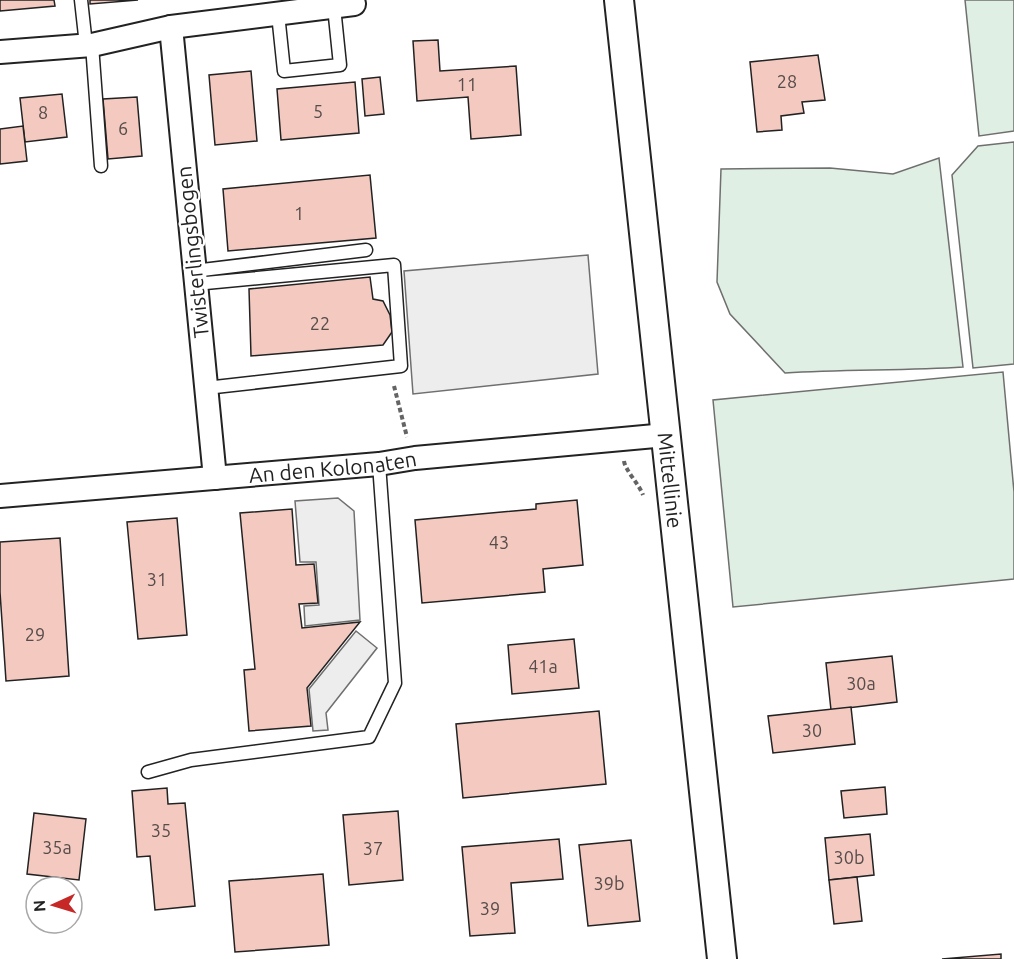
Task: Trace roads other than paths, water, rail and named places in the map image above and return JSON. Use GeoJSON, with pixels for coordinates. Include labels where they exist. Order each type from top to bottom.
{"type":"FeatureCollection","features":[{"type":"Feature","properties":{"kind":"street","name":"Mittellinie"},"geometry":{"type":"LineString","coordinates":[[619,0],[722,959]]}},
{"type":"Feature","properties":{"kind":"street"},"geometry":{"type":"LineString","coordinates":[[0,52],[89,45],[171,27],[344,6]]}},
{"type":"Feature","properties":{"kind":"street","name":"Twisterlingsbogen"},"geometry":{"type":"LineString","coordinates":[[171,27],[215,478]]}},
{"type":"Feature","properties":{"kind":"street","name":"An den Kolonaten"},"geometry":{"type":"LineString","coordinates":[[0,496],[379,464],[415,458],[666,435]]}},
{"type":"Feature","properties":{"kind":"lane"},"geometry":{"type":"LineString","coordinates":[[81,0],[89,45],[101,166]]}},
{"type":"Feature","properties":{"kind":"lane"},"geometry":{"type":"LineString","coordinates":[[279,14],[284,71],[340,66],[344,6]]}},
{"type":"Feature","properties":{"kind":"lane"},"geometry":{"type":"LineString","coordinates":[[195,277],[366,250]]}},
{"type":"Feature","properties":{"kind":"lane"},"geometry":{"type":"LineString","coordinates":[[195,277],[394,265],[401,366],[206,388]]}},
{"type":"Feature","properties":{"kind":"lane"},"geometry":{"type":"LineString","coordinates":[[148,772],[191,760],[369,737],[395,683],[379,464]]}}]}
